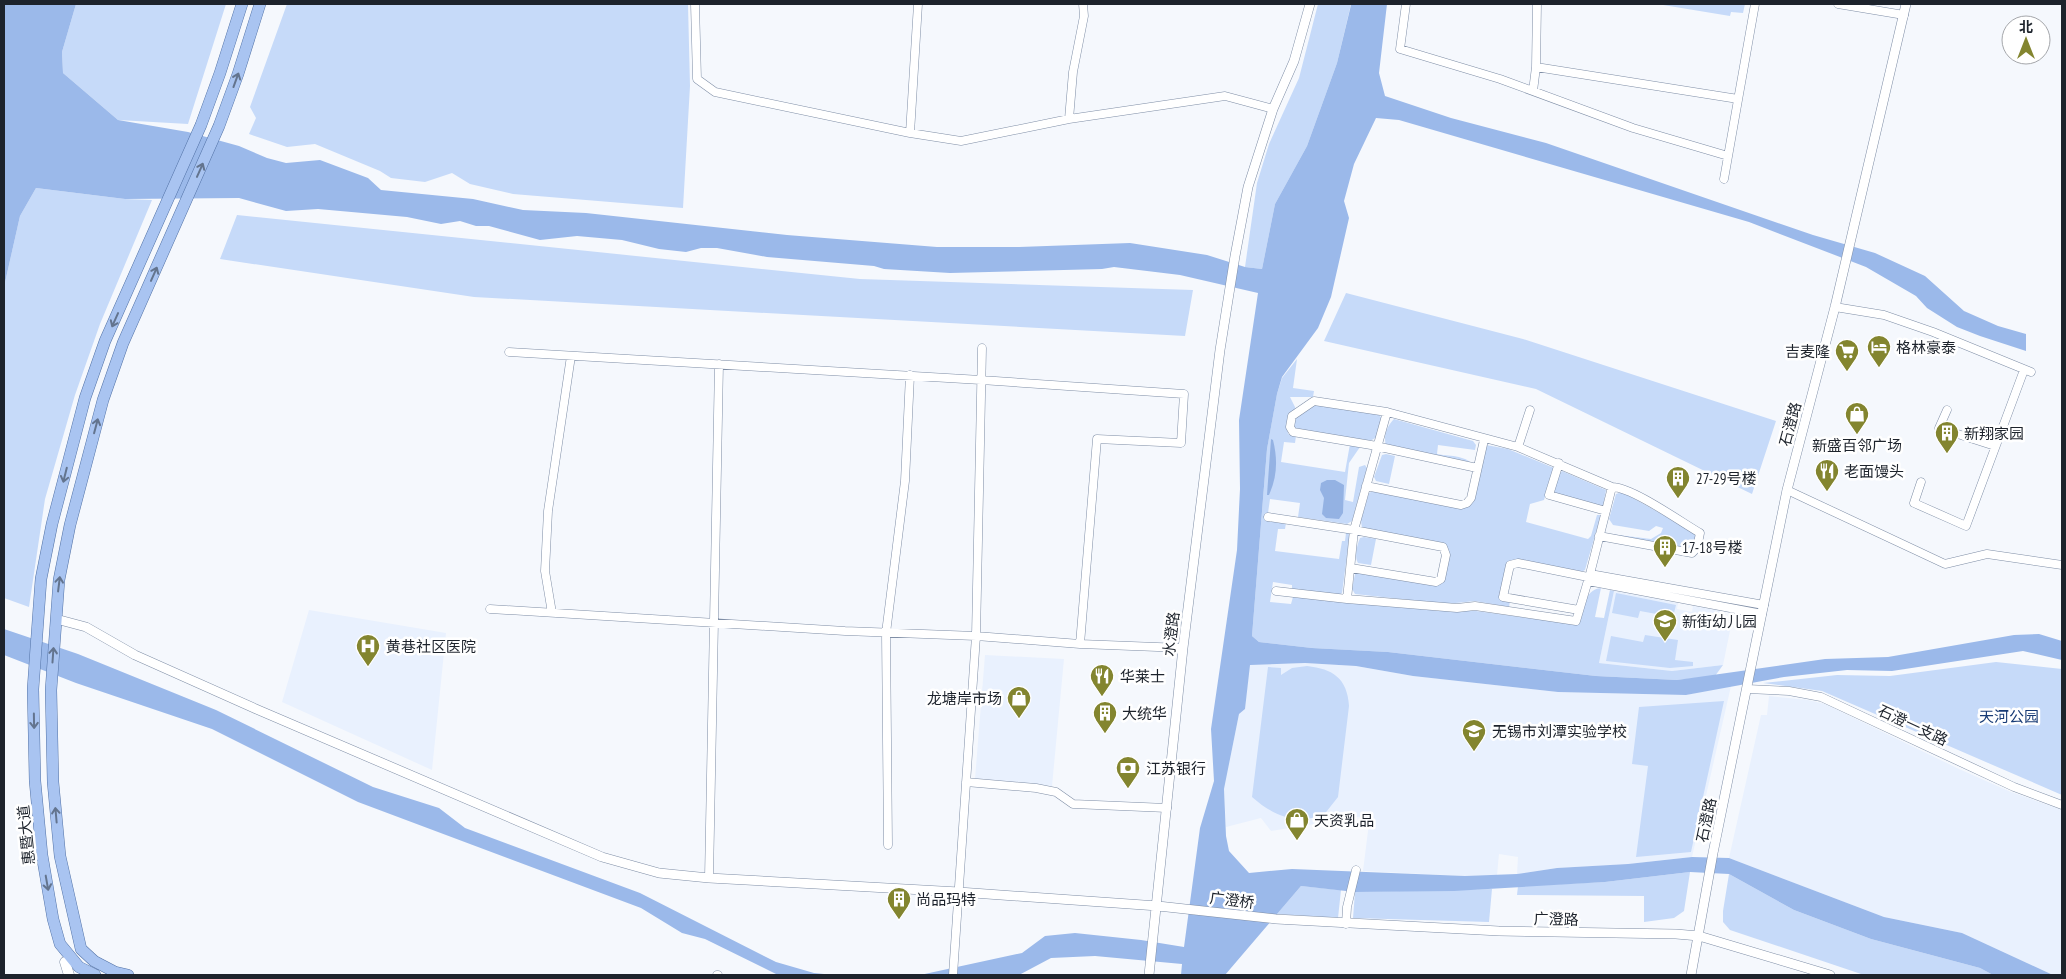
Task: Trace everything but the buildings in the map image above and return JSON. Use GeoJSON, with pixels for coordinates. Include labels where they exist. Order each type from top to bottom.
{"type":"FeatureCollection","features":[{"type":"Feature","properties":{"kind":"main road","name":"惠暨大道"},"geometry":{"type":"LineString","coordinates":[[95,975],[79,967],[60,944],[53,919],[42,855],[35,781],[34,672],[42,579],[52,524],[85,398],[105,341],[201,125],[242,4]]}},
{"type":"Feature","properties":{"kind":"main road"},"geometry":{"type":"LineString","coordinates":[[128,975],[115,972],[94,961],[81,949],[60,856],[53,782],[52,678],[59,580],[70,525],[103,400],[123,343],[219,126],[260,4]]}},
{"type":"Feature","properties":{"kind":"main road"},"geometry":{"type":"LineString","coordinates":[[150,240],[153,254],[164,251]]}},
{"type":"Feature","properties":{"kind":"main road"},"geometry":{"type":"LineString","coordinates":[[128,290],[139,288],[144,296]]}},
{"type":"Feature","properties":{"kind":"main road"},"geometry":{"type":"LineString","coordinates":[[65,962],[69,975]]}},
{"type":"Feature","properties":{"kind":"street"},"geometry":{"type":"LineString","coordinates":[[694,4],[697,79],[715,92],[910,133],[961,141],[1069,119],[1224,96],[1273,109]]}},
{"type":"Feature","properties":{"kind":"street"},"geometry":{"type":"LineString","coordinates":[[910,133],[918,4]]}},
{"type":"Feature","properties":{"kind":"street"},"geometry":{"type":"LineString","coordinates":[[1069,119],[1073,72],[1084,16],[1083,4]]}},
{"type":"Feature","properties":{"kind":"street","name":"水澄路"},"geometry":{"type":"LineString","coordinates":[[1149,975],[1158,906],[1183,648],[1219,360],[1235,256],[1248,187],[1273,109],[1294,61],[1310,4]]}},
{"type":"Feature","properties":{"kind":"street"},"geometry":{"type":"LineString","coordinates":[[1406,4],[1400,49],[1533,91],[1633,128],[1728,156]]}},
{"type":"Feature","properties":{"kind":"street"},"geometry":{"type":"LineString","coordinates":[[1533,91],[1536,67],[1537,4]]}},
{"type":"Feature","properties":{"kind":"street"},"geometry":{"type":"LineString","coordinates":[[1724,179],[1755,4]]}},
{"type":"Feature","properties":{"kind":"street"},"geometry":{"type":"LineString","coordinates":[[1838,4],[1904,15]]}},
{"type":"Feature","properties":{"kind":"street","name":"石澄路"},"geometry":{"type":"LineString","coordinates":[[1699,936],[1713,853],[1787,490],[1852,239],[1906,4]]}},
{"type":"Feature","properties":{"kind":"street"},"geometry":{"type":"LineString","coordinates":[[1536,67],[1738,99]]}},
{"type":"Feature","properties":{"kind":"street"},"geometry":{"type":"LineString","coordinates":[[1835,307],[1884,315],[1933,332],[2027,371],[1995,446],[1966,526],[1914,503],[1921,482]]}},
{"type":"Feature","properties":{"kind":"street"},"geometry":{"type":"LineString","coordinates":[[953,975],[976,636],[982,348]]}},
{"type":"Feature","properties":{"kind":"street"},"geometry":{"type":"LineString","coordinates":[[509,352],[1184,394],[1181,443],[1097,439],[1080,644]]}},
{"type":"Feature","properties":{"kind":"street"},"geometry":{"type":"LineString","coordinates":[[552,613],[545,571],[548,511],[572,356]]}},
{"type":"Feature","properties":{"kind":"street"},"geometry":{"type":"LineString","coordinates":[[709,878],[719,364]]}},
{"type":"Feature","properties":{"kind":"street"},"geometry":{"type":"LineString","coordinates":[[888,845],[886,633],[904,481],[910,376]]}},
{"type":"Feature","properties":{"kind":"street"},"geometry":{"type":"LineString","coordinates":[[1477,468],[1377,447],[1292,432],[1290,422],[1294,413],[1314,401],[1388,412],[1518,447],[1612,488],[1619,487],[1700,534],[1697,548],[1692,553],[1599,536]]}},
{"type":"Feature","properties":{"kind":"street"},"geometry":{"type":"LineString","coordinates":[[1518,447],[1530,410]]}},
{"type":"Feature","properties":{"kind":"street"},"geometry":{"type":"LineString","coordinates":[[1946,410],[1939,428],[1995,446]]}},
{"type":"Feature","properties":{"kind":"street"},"geometry":{"type":"LineString","coordinates":[[1347,599],[1354,530],[1388,412]]}},
{"type":"Feature","properties":{"kind":"street"},"geometry":{"type":"LineString","coordinates":[[1366,486],[1461,505],[1467,503],[1471,498],[1484,440]]}},
{"type":"Feature","properties":{"kind":"street"},"geometry":{"type":"LineString","coordinates":[[1559,464],[1549,495],[1606,511]]}},
{"type":"Feature","properties":{"kind":"street"},"geometry":{"type":"LineString","coordinates":[[1276,591],[1457,608],[1475,606],[1576,622],[1612,488]]}},
{"type":"Feature","properties":{"kind":"street"},"geometry":{"type":"LineString","coordinates":[[1787,490],[1945,564],[1987,554],[2062,565]]}},
{"type":"Feature","properties":{"kind":"street"},"geometry":{"type":"LineString","coordinates":[[1268,517],[1354,530],[1443,547],[1446,555],[1441,580],[1436,582],[1351,568]]}},
{"type":"Feature","properties":{"kind":"street"},"geometry":{"type":"LineString","coordinates":[[1579,610],[1504,597],[1510,565],[1518,563],[1763,610]]}},
{"type":"Feature","properties":{"kind":"street"},"geometry":{"type":"LineString","coordinates":[[1514,612],[1518,599]]}},
{"type":"Feature","properties":{"kind":"street"},"geometry":{"type":"LineString","coordinates":[[490,609],[886,633],[976,636],[1080,644],[1183,648]]}},
{"type":"Feature","properties":{"kind":"street","name":"广澄桥"},"geometry":{"type":"LineString","coordinates":[[56,619],[86,627],[135,655],[256,709],[602,857],[659,873],[709,878],[959,892],[1158,906],[1276,919]]}},
{"type":"Feature","properties":{"kind":"street","name":"石澄一支路"},"geometry":{"type":"LineString","coordinates":[[1747,689],[1789,691],[1821,697],[2014,787],[2062,805]]}},
{"type":"Feature","properties":{"kind":"street"},"geometry":{"type":"LineString","coordinates":[[966,782],[1036,788],[1056,792],[1073,804],[1167,808]]}},
{"type":"Feature","properties":{"kind":"street"},"geometry":{"type":"LineString","coordinates":[[1346,924],[1347,908],[1356,870]]}},
{"type":"Feature","properties":{"kind":"street","name":"广澄路"},"geometry":{"type":"LineString","coordinates":[[1276,919],[1499,932],[1676,934],[1699,936],[1830,975]]}},
{"type":"Feature","properties":{"kind":"street"},"geometry":{"type":"LineString","coordinates":[[1691,975],[1699,936]]}},
{"type":"Feature","properties":{"kind":"shaded area"},"geometry":{"type":"Polygon","coordinates":[[[4,4],[76,4],[62,52],[63,73],[118,120],[188,132],[239,146],[267,158],[286,163],[320,160],[368,178],[381,190],[473,199],[523,210],[586,213],[787,235],[937,247],[1019,247],[1130,243],[1207,255],[1245,267],[1262,269],[1275,204],[1307,146],[1337,63],[1351,5],[1387,4],[1379,73],[1385,96],[1451,118],[1546,143],[1813,235],[1875,253],[1925,276],[1964,311],[1998,326],[2026,334],[2026,351],[1957,327],[1927,308],[1916,296],[1866,267],[1749,222],[1399,120],[1376,118],[1354,164],[1344,201],[1349,218],[1331,297],[1318,328],[1282,377],[1277,394],[1267,449],[1252,636],[1259,642],[1312,648],[1388,652],[1596,676],[1677,680],[1825,659],[1888,657],[2014,635],[2039,634],[2062,641],[2062,660],[2023,651],[1892,671],[1847,670],[1784,677],[1686,695],[1558,692],[1413,676],[1356,666],[1305,663],[1250,665],[1245,709],[1239,714],[1224,789],[1226,836],[1229,851],[1249,873],[1292,869],[1465,876],[1517,874],[1557,868],[1628,864],[1692,857],[1729,858],[1884,917],[1962,933],[2053,975],[1993,975],[1980,968],[1871,939],[1794,910],[1729,874],[1690,872],[1605,882],[1454,891],[1355,892],[1301,886],[1225,975],[1181,975],[1182,964],[1095,956],[1051,958],[1019,975],[920,975],[1022,953],[1045,936],[1075,933],[1184,947],[1200,828],[1214,781],[1211,729],[1237,550],[1240,489],[1239,420],[1258,293],[1180,275],[1114,267],[1102,269],[950,273],[884,269],[874,266],[767,257],[717,248],[701,248],[686,252],[659,249],[622,240],[577,236],[540,240],[489,226],[476,226],[460,221],[441,224],[407,217],[318,209],[286,211],[239,198],[125,199],[36,188],[20,216],[4,287],[4,4]]]}},
{"type":"Feature","properties":{"kind":"shaded area"},"geometry":{"type":"Polygon","coordinates":[[[1271,439],[1275,447],[1276,468],[1272,488],[1269,495],[1267,495],[1271,439]]]}},
{"type":"Feature","properties":{"kind":"shaded area"},"geometry":{"type":"Polygon","coordinates":[[[1327,480],[1335,480],[1344,485],[1343,513],[1339,519],[1326,518],[1322,514],[1324,498],[1320,490],[1321,483],[1327,480]]]}},
{"type":"Feature","properties":{"kind":"shaded area","name":"新街幼儿园"},"geometry":{"type":"Polygon","coordinates":[[[1614,591],[1678,603],[1677,609],[1692,612],[1693,606],[1720,611],[1719,618],[1732,621],[1723,665],[1672,671],[1599,663],[1614,591]]]}},
{"type":"Feature","properties":{"kind":"shaded area","name":"黄巷社区医院"},"geometry":{"type":"Polygon","coordinates":[[[309,610],[446,633],[432,770],[282,702],[309,610]]]}},
{"type":"Feature","properties":{"kind":"shaded area"},"geometry":{"type":"Polygon","coordinates":[[[4,629],[78,654],[216,710],[373,787],[439,808],[465,828],[640,893],[776,962],[814,973],[834,975],[778,975],[705,939],[682,933],[641,908],[358,802],[212,729],[76,683],[4,655],[4,629]]]}},
{"type":"Feature","properties":{"kind":"shaded area","name":"龙塘岸市场"},"geometry":{"type":"Polygon","coordinates":[[[985,655],[1064,659],[1052,786],[975,779],[985,655]]]}},
{"type":"Feature","properties":{"kind":"shaded area","name":"无锡市刘潭实验学校"},"geometry":{"type":"Polygon","coordinates":[[[1305,663],[1356,666],[1413,676],[1558,692],[1686,695],[1731,686],[1692,857],[1628,864],[1557,868],[1517,874],[1518,857],[1499,854],[1497,875],[1465,876],[1363,871],[1370,815],[1271,831],[1261,818],[1226,827],[1224,789],[1239,714],[1245,709],[1249,665],[1305,663]]]}},
{"type":"Feature","properties":{"kind":"shaded area"},"geometry":{"type":"Polygon","coordinates":[[[1769,696],[1808,700],[1825,704],[1959,769],[2011,792],[2062,810],[2062,975],[2053,975],[1962,933],[1884,917],[1729,858],[1761,715],[1767,715],[1769,696]]]}},
{"type":"Feature","properties":{"kind":"green space"},"geometry":{"type":"Polygon","coordinates":[[[76,4],[226,4],[188,124],[118,120],[63,73],[62,52],[76,4]]]}},
{"type":"Feature","properties":{"kind":"green space"},"geometry":{"type":"Polygon","coordinates":[[[287,4],[688,4],[690,86],[683,208],[513,194],[470,184],[452,173],[425,182],[391,178],[380,171],[315,144],[287,147],[249,134],[256,118],[250,107],[287,4]]]}},
{"type":"Feature","properties":{"kind":"green space"},"geometry":{"type":"Polygon","coordinates":[[[1318,4],[1351,4],[1337,63],[1307,146],[1275,204],[1262,269],[1245,267],[1257,183],[1269,144],[1299,78],[1318,4]]]}},
{"type":"Feature","properties":{"kind":"green space"},"geometry":{"type":"Polygon","coordinates":[[[1657,4],[1745,4],[1743,13],[1731,12],[1730,16],[1657,4]]]}},
{"type":"Feature","properties":{"kind":"green space"},"geometry":{"type":"Polygon","coordinates":[[[36,188],[125,199],[152,200],[100,324],[75,395],[45,499],[29,607],[4,598],[4,287],[20,216],[36,188]]]}},
{"type":"Feature","properties":{"kind":"green space"},"geometry":{"type":"Polygon","coordinates":[[[237,215],[860,279],[1193,290],[1185,336],[474,297],[220,259],[237,215]]]}},
{"type":"Feature","properties":{"kind":"green space"},"geometry":{"type":"Polygon","coordinates":[[[1346,293],[1523,339],[1776,421],[1752,494],[1536,389],[1324,341],[1346,293]]]}},
{"type":"Feature","properties":{"kind":"green space"},"geometry":{"type":"Polygon","coordinates":[[[1297,359],[1293,388],[1314,391],[1313,397],[1290,397],[1296,409],[1288,420],[1288,434],[1296,436],[1295,443],[1284,442],[1281,462],[1345,472],[1350,444],[1360,447],[1349,463],[1345,500],[1353,502],[1359,467],[1365,465],[1367,468],[1352,521],[1347,524],[1298,517],[1300,503],[1270,499],[1267,520],[1286,523],[1285,529],[1278,529],[1275,551],[1339,559],[1342,541],[1345,541],[1346,533],[1350,533],[1342,593],[1337,596],[1292,591],[1292,585],[1273,582],[1270,602],[1291,604],[1293,597],[1441,611],[1476,611],[1579,625],[1587,597],[1595,590],[1601,588],[1595,617],[1604,618],[1610,590],[1614,591],[1599,663],[1672,671],[1723,665],[1715,676],[1677,680],[1596,676],[1388,652],[1312,648],[1259,642],[1252,636],[1267,449],[1277,394],[1282,378],[1297,359]]]}},
{"type":"Feature","properties":{"kind":"green space"},"geometry":{"type":"Polygon","coordinates":[[[1314,404],[1378,413],[1382,419],[1377,437],[1370,441],[1296,431],[1293,428],[1295,415],[1314,404]]]}},
{"type":"Feature","properties":{"kind":"green space"},"geometry":{"type":"Polygon","coordinates":[[[1394,419],[1473,441],[1476,445],[1475,450],[1438,445],[1437,454],[1466,459],[1473,465],[1387,447],[1385,440],[1386,432],[1394,419]]]}},
{"type":"Feature","properties":{"kind":"green space"},"geometry":{"type":"Polygon","coordinates":[[[1486,445],[1508,449],[1554,468],[1544,500],[1530,504],[1526,522],[1588,539],[1591,536],[1597,515],[1601,515],[1585,570],[1581,572],[1512,561],[1500,599],[1510,601],[1509,607],[1475,601],[1446,604],[1355,594],[1352,589],[1355,574],[1359,571],[1437,585],[1448,550],[1362,529],[1361,520],[1369,493],[1375,490],[1464,508],[1471,504],[1474,498],[1486,445]]]}},
{"type":"Feature","properties":{"kind":"green space"},"geometry":{"type":"Polygon","coordinates":[[[1382,455],[1395,456],[1389,484],[1376,481],[1374,477],[1382,455]]]}},
{"type":"Feature","properties":{"kind":"green space"},"geometry":{"type":"Polygon","coordinates":[[[1562,471],[1606,490],[1603,506],[1598,507],[1554,493],[1555,482],[1562,471]]]}},
{"type":"Feature","properties":{"kind":"green space"},"geometry":{"type":"Polygon","coordinates":[[[1622,492],[1694,532],[1696,536],[1693,547],[1689,550],[1610,534],[1651,539],[1661,533],[1663,528],[1656,526],[1649,531],[1613,525],[1609,519],[1616,494],[1622,492]]]}},
{"type":"Feature","properties":{"kind":"green space"},"geometry":{"type":"Polygon","coordinates":[[[1360,538],[1376,539],[1371,565],[1358,563],[1357,560],[1358,544],[1360,538]]]}},
{"type":"Feature","properties":{"kind":"green space"},"geometry":{"type":"Polygon","coordinates":[[[1616,593],[1676,605],[1673,617],[1640,611],[1638,618],[1612,613],[1616,593]]]}},
{"type":"Feature","properties":{"kind":"green space"},"geometry":{"type":"Polygon","coordinates":[[[1645,635],[1678,640],[1675,660],[1693,662],[1693,666],[1670,668],[1606,661],[1611,636],[1643,642],[1645,635]]]}},
{"type":"Feature","properties":{"kind":"green space","name":"天河公园"},"geometry":{"type":"Polygon","coordinates":[[[1996,662],[2062,669],[2062,795],[1822,691],[1763,683],[1837,675],[1890,676],[1996,662]]]}},
{"type":"Feature","properties":{"kind":"green space"},"geometry":{"type":"Polygon","coordinates":[[[1268,667],[1281,668],[1281,675],[1292,668],[1316,667],[1337,677],[1345,688],[1349,706],[1338,797],[1323,816],[1302,819],[1277,814],[1252,797],[1268,667]]]}},
{"type":"Feature","properties":{"kind":"green space"},"geometry":{"type":"Polygon","coordinates":[[[1724,701],[1691,852],[1636,857],[1648,766],[1632,764],[1639,707],[1724,701]]]}},
{"type":"Feature","properties":{"kind":"green space"},"geometry":{"type":"Polygon","coordinates":[[[1690,872],[1684,911],[1674,918],[1644,922],[1644,896],[1517,895],[1518,886],[1605,882],[1690,872]]]}},
{"type":"Feature","properties":{"kind":"green space"},"geometry":{"type":"Polygon","coordinates":[[[1729,874],[1794,910],[1871,939],[1980,968],[1993,975],[1864,975],[1730,930],[1723,922],[1729,874]]]}},
{"type":"Feature","properties":{"kind":"green space"},"geometry":{"type":"Polygon","coordinates":[[[1301,886],[1341,890],[1338,918],[1277,914],[1301,886]]]}},
{"type":"Feature","properties":{"kind":"green space"},"geometry":{"type":"Polygon","coordinates":[[[1492,889],[1489,922],[1353,918],[1355,892],[1492,889]]]}},
{"type":"Feature","properties":{"kind":"place","name":"格林豪泰"},"geometry":{"type":"Point","coordinates":[1879,368]}},
{"type":"Feature","properties":{"kind":"place","name":"吉麦隆"},"geometry":{"type":"Point","coordinates":[1847,372]}},
{"type":"Feature","properties":{"kind":"place","name":"新盛百邻广场"},"geometry":{"type":"Point","coordinates":[1857,435]}},
{"type":"Feature","properties":{"kind":"place","name":"新翔家园"},"geometry":{"type":"Point","coordinates":[1947,454]}},
{"type":"Feature","properties":{"kind":"place","name":"老面馒头"},"geometry":{"type":"Point","coordinates":[1827,492]}},
{"type":"Feature","properties":{"kind":"place","name":"27-29号楼"},"geometry":{"type":"Point","coordinates":[1678,499]}},
{"type":"Feature","properties":{"kind":"place","name":"17-18号楼"},"geometry":{"type":"Point","coordinates":[1665,568]}},
{"type":"Feature","properties":{"kind":"place","name":"新街幼儿园"},"geometry":{"type":"Point","coordinates":[1665,642]}},
{"type":"Feature","properties":{"kind":"place","name":"黄巷社区医院"},"geometry":{"type":"Point","coordinates":[368,667]}},
{"type":"Feature","properties":{"kind":"place","name":"华莱士"},"geometry":{"type":"Point","coordinates":[1102,697]}},
{"type":"Feature","properties":{"kind":"place","name":"龙塘岸市场"},"geometry":{"type":"Point","coordinates":[1019,719]}},
{"type":"Feature","properties":{"kind":"place","name":"大统华"},"geometry":{"type":"Point","coordinates":[1105,734]}},
{"type":"Feature","properties":{"kind":"place","name":"无锡市刘潭实验学校"},"geometry":{"type":"Point","coordinates":[1474,752]}},
{"type":"Feature","properties":{"kind":"place","name":"江苏银行"},"geometry":{"type":"Point","coordinates":[1128,789]}},
{"type":"Feature","properties":{"kind":"place","name":"天资乳品"},"geometry":{"type":"Point","coordinates":[1297,841]}},
{"type":"Feature","properties":{"kind":"place","name":"尚品玛特"},"geometry":{"type":"Point","coordinates":[899,920]}}]}
